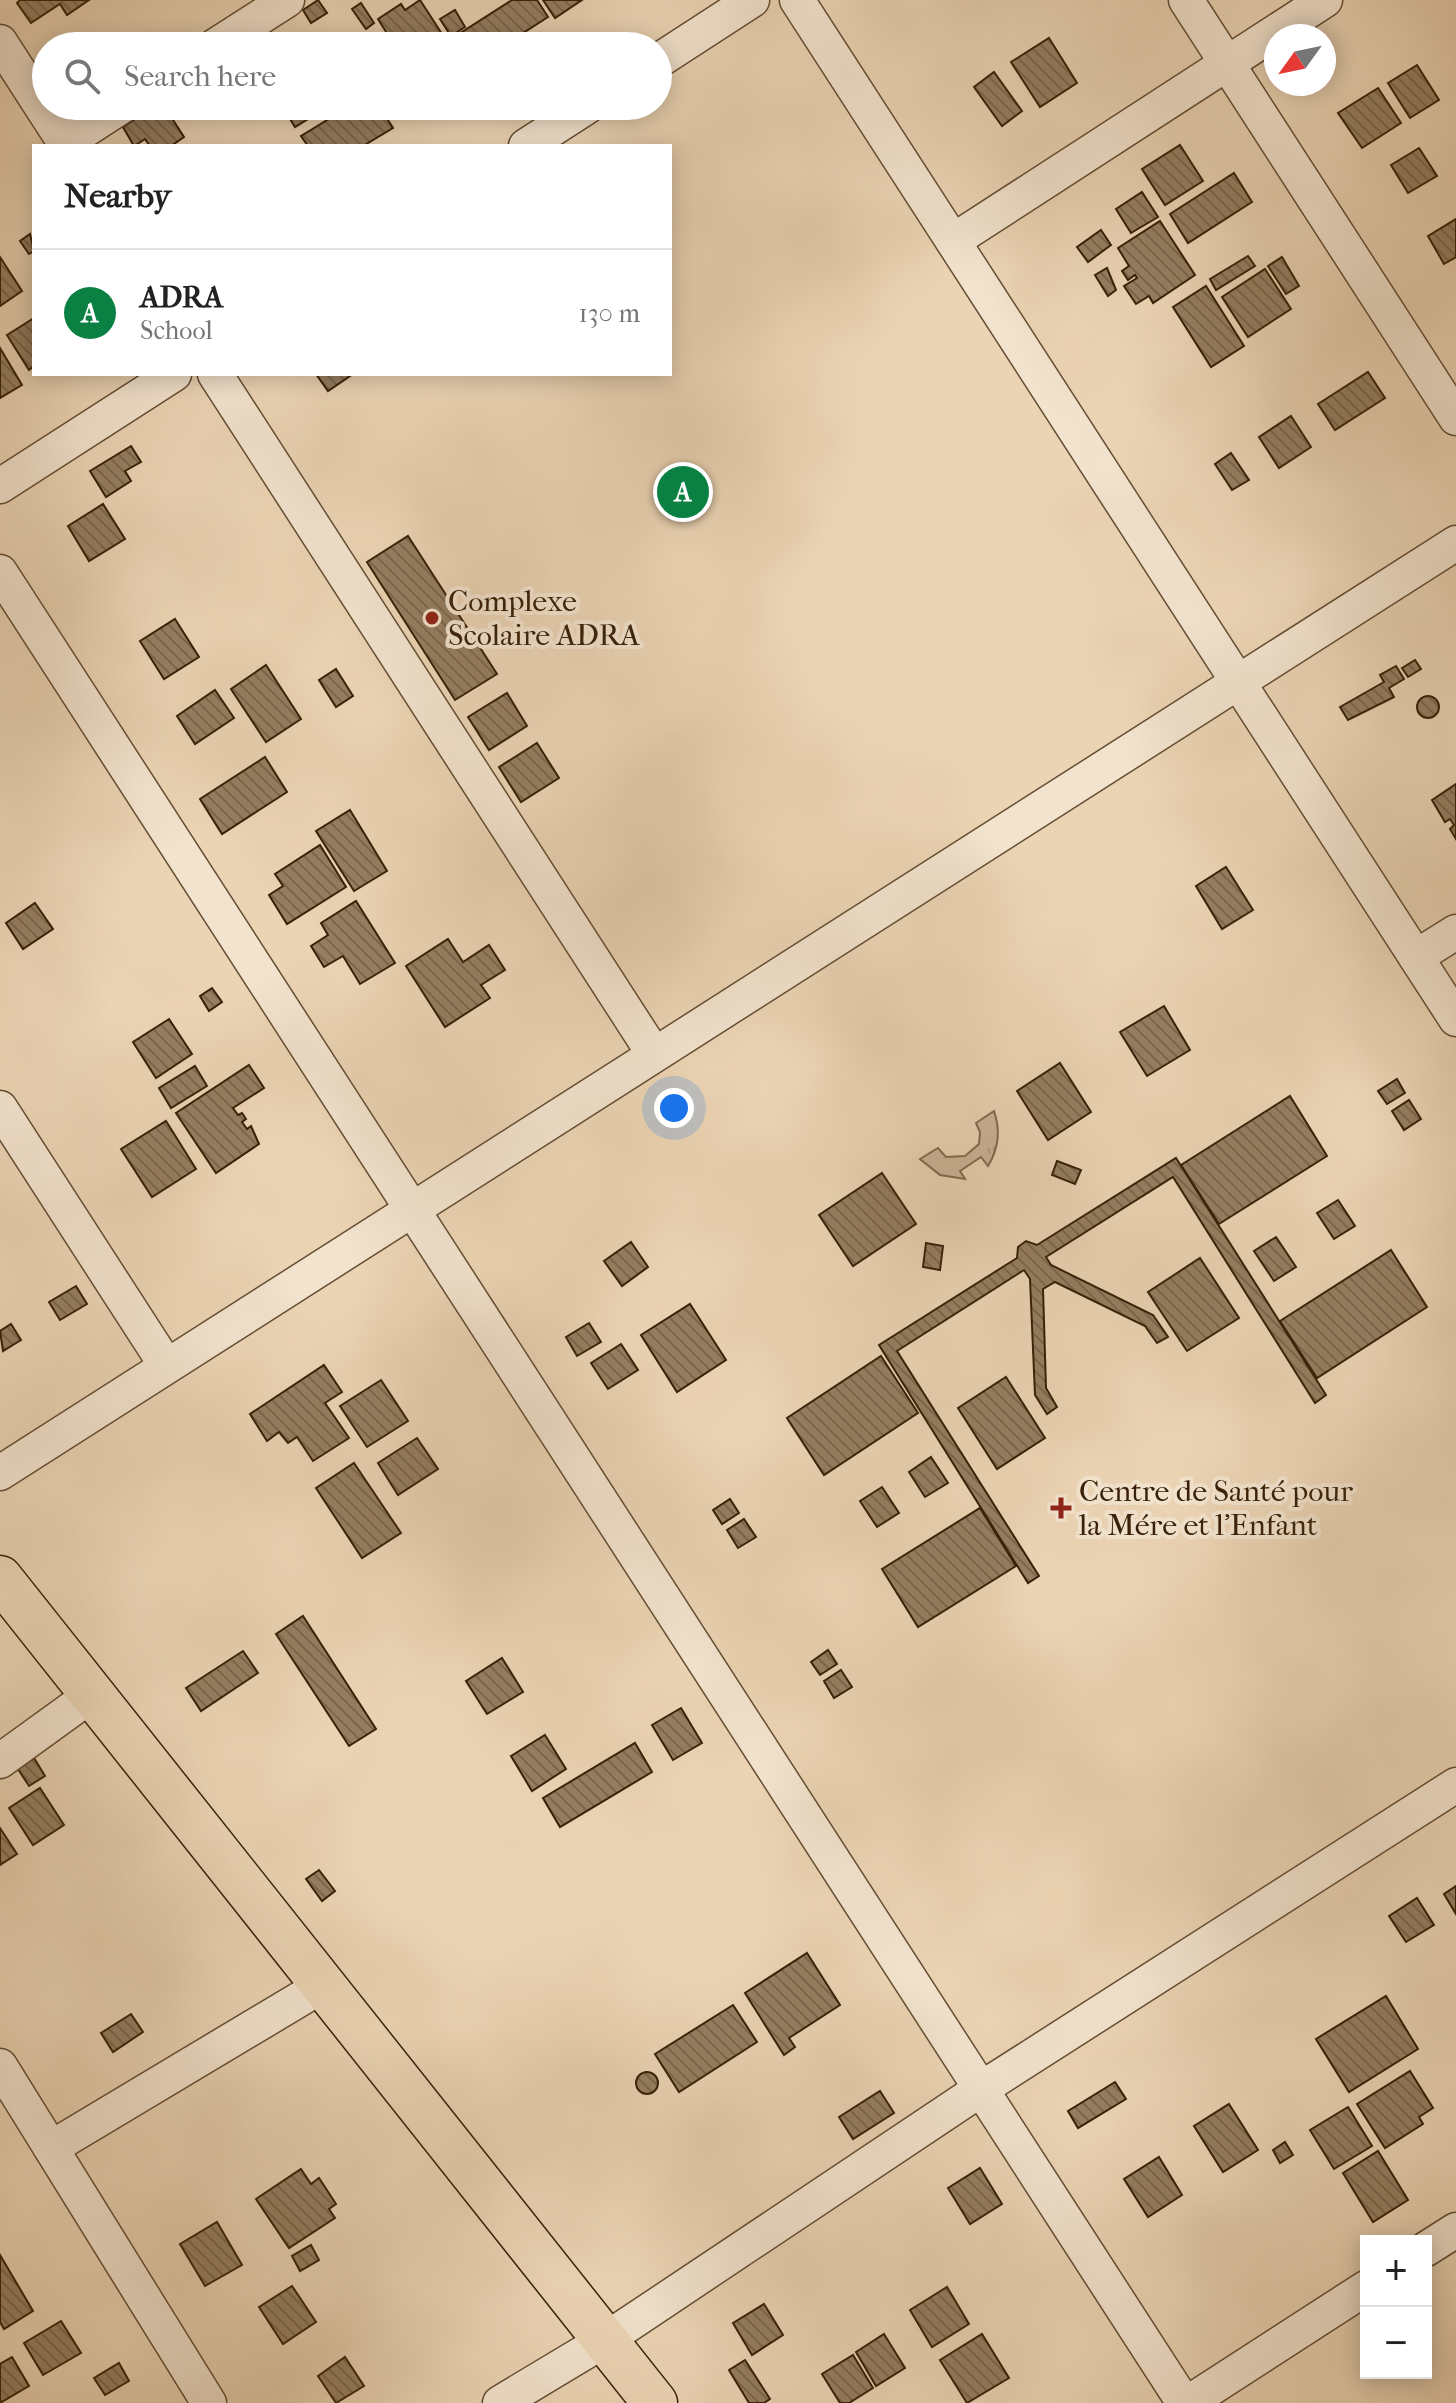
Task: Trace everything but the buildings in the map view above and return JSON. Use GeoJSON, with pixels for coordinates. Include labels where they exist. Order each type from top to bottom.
{"type":"FeatureCollection","features":[{"type":"Feature","properties":{"kind":"highway"},"geometry":{"type":"LineString","coordinates":[[0,1578],[655,2403]]}},
{"type":"Feature","properties":{"kind":"street"},"geometry":{"type":"LineString","coordinates":[[237,32],[287,0]]}},
{"type":"Feature","properties":{"kind":"street"},"geometry":{"type":"LineString","coordinates":[[672,52],[752,0]]}},
{"type":"Feature","properties":{"kind":"street"},"geometry":{"type":"LineString","coordinates":[[797,0],[1456,1019]]}},
{"type":"Feature","properties":{"kind":"street"},"geometry":{"type":"LineString","coordinates":[[1186,0],[1456,418]]}},
{"type":"Feature","properties":{"kind":"street"},"geometry":{"type":"LineString","coordinates":[[953,241],[1325,0]]}},
{"type":"Feature","properties":{"kind":"street"},"geometry":{"type":"LineString","coordinates":[[0,42],[32,91]]}},
{"type":"Feature","properties":{"kind":"street"},"geometry":{"type":"LineString","coordinates":[[50,120],[66,144],[101,120]]}},
{"type":"Feature","properties":{"kind":"street"},"geometry":{"type":"LineString","coordinates":[[529,144],[566,120]]}},
{"type":"Feature","properties":{"kind":"street"},"geometry":{"type":"LineString","coordinates":[[0,486],[171,376]]}},
{"type":"Feature","properties":{"kind":"street"},"geometry":{"type":"LineString","coordinates":[[216,376],[654,1054]]}},
{"type":"Feature","properties":{"kind":"street"},"geometry":{"type":"LineString","coordinates":[[0,1473],[1456,543]]}},
{"type":"Feature","properties":{"kind":"street"},"geometry":{"type":"LineString","coordinates":[[0,572],[1186,2403],[1360,2292]]}},
{"type":"Feature","properties":{"kind":"street"},"geometry":{"type":"LineString","coordinates":[[1416,957],[1456,932]]}},
{"type":"Feature","properties":{"kind":"street"},"geometry":{"type":"LineString","coordinates":[[0,1108],[166,1365]]}},
{"type":"Feature","properties":{"kind":"street"},"geometry":{"type":"LineString","coordinates":[[0,1761],[94,1693]]}},
{"type":"Feature","properties":{"kind":"street"},"geometry":{"type":"LineString","coordinates":[[500,2403],[605,2340],[981,2089],[1456,1785]]}},
{"type":"Feature","properties":{"kind":"street"},"geometry":{"type":"LineString","coordinates":[[51,2148],[325,1984]]}},
{"type":"Feature","properties":{"kind":"street"},"geometry":{"type":"LineString","coordinates":[[0,2066],[209,2403]]}},
{"type":"Feature","properties":{"kind":"street"},"geometry":{"type":"LineString","coordinates":[[1432,2245],[1456,2230]]}},
{"type":"Feature","properties":{"kind":"green space"},"geometry":{"type":"Polygon","coordinates":[[[994,1111],[998,1139],[988,1166],[981,1157],[960,1171],[965,1179],[940,1175],[920,1159],[938,1148],[946,1157],[965,1156],[979,1144],[980,1132],[976,1123],[994,1111]]]}},
{"type":"Feature","properties":{"kind":"place","name":"ADRA"},"geometry":{"type":"Point","coordinates":[683,492]}},
{"type":"Feature","properties":{"kind":"place","name":"Complexe Scolaire ADRA"},"geometry":{"type":"Point","coordinates":[432,618]}},
{"type":"Feature","properties":{"kind":"place","name":"Centre de Santé pour la Mére et l'Enfant"},"geometry":{"type":"Point","coordinates":[1061,1508]}}]}
